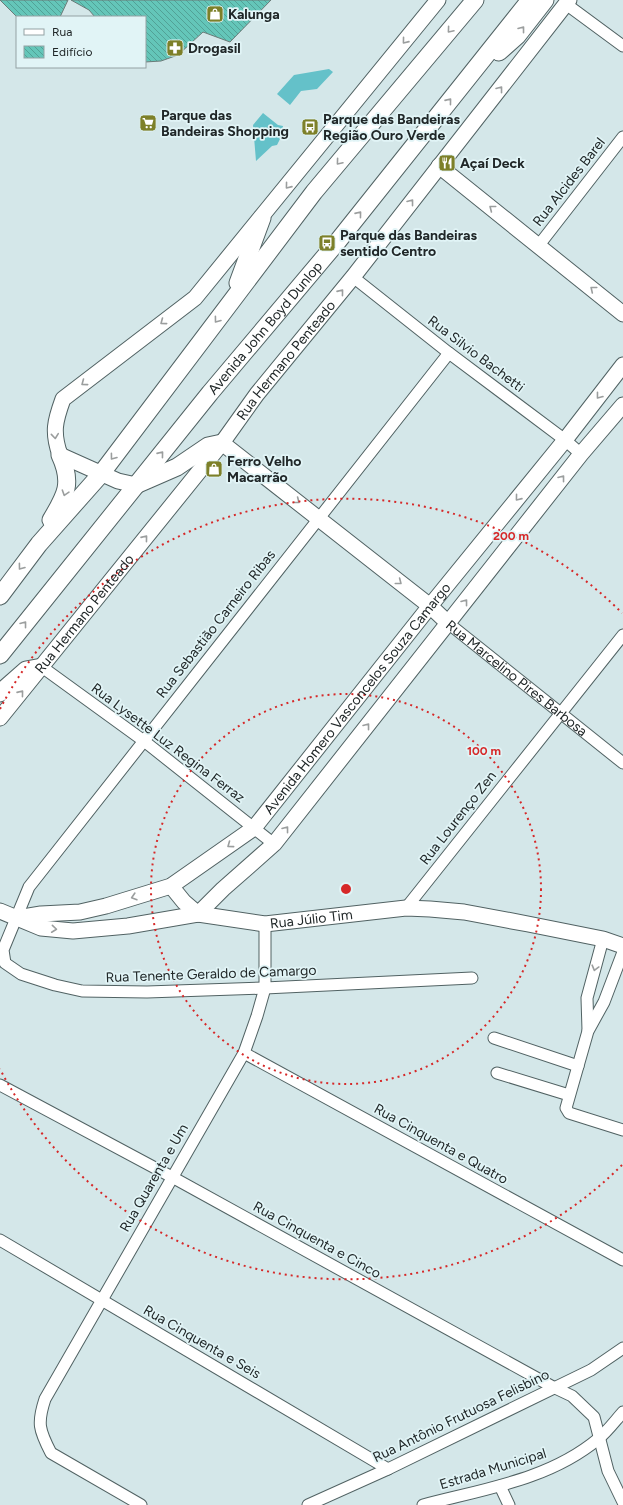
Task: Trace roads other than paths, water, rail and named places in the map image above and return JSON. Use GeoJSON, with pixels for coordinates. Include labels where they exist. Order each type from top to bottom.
{"type":"FeatureCollection","features":[{"type":"Feature","properties":{"kind":"main road"},"geometry":{"type":"LineString","coordinates":[[39,544],[46,526],[65,493],[68,483],[67,473],[55,440],[54,424],[63,399],[195,298],[262,218],[438,0]]}},
{"type":"Feature","properties":{"kind":"main road"},"geometry":{"type":"LineString","coordinates":[[0,596],[39,544],[101,474],[314,192],[475,0]]}},
{"type":"Feature","properties":{"kind":"main road","name":"Avenida John Boyd Dunlop"},"geometry":{"type":"LineString","coordinates":[[0,655],[136,485],[338,241],[530,0]]}},
{"type":"Feature","properties":{"kind":"main road"},"geometry":{"type":"LineString","coordinates":[[472,73],[517,36],[545,0]]}},
{"type":"Feature","properties":{"kind":"main road","name":"Rua Hermano Penteado"},"geometry":{"type":"LineString","coordinates":[[0,718],[222,443],[257,394],[353,278],[567,2]]}},
{"type":"Feature","properties":{"kind":"main road"},"geometry":{"type":"LineString","coordinates":[[439,166],[623,314]]}},
{"type":"Feature","properties":{"kind":"main road"},"geometry":{"type":"LineString","coordinates":[[231,302],[262,218]]}},
{"type":"Feature","properties":{"kind":"main road","name":"Avenida Homero Vasconcelos Souza Camargo"},"geometry":{"type":"LineString","coordinates":[[17,918],[41,914],[80,912],[106,906],[172,886],[254,828],[430,606],[565,440],[623,365]]}},
{"type":"Feature","properties":{"kind":"main road","name":"Avenida Homero Vasconcelos Souza Camargo"},"geometry":{"type":"LineString","coordinates":[[198,914],[223,889],[274,844],[581,454],[623,405]]}},
{"type":"Feature","properties":{"kind":"main road"},"geometry":{"type":"LineString","coordinates":[[60,455],[118,481],[136,485],[177,467],[208,446],[222,443]]}},
{"type":"Feature","properties":{"kind":"main road","name":"Rua Marcelino Pires Barbosa"},"geometry":{"type":"LineString","coordinates":[[222,443],[430,606],[448,623]]}},
{"type":"Feature","properties":{"kind":"main road"},"geometry":{"type":"LineString","coordinates":[[0,693],[26,670],[42,667]]}},
{"type":"Feature","properties":{"kind":"main road"},"geometry":{"type":"LineString","coordinates":[[172,886],[184,902],[198,914]]}},
{"type":"Feature","properties":{"kind":"main road","name":"Rua Júlio Tim"},"geometry":{"type":"LineString","coordinates":[[0,911],[41,928],[72,931],[128,926],[198,914],[265,924],[406,908],[464,912],[603,939],[623,946]]}},
{"type":"Feature","properties":{"kind":"street"},"geometry":{"type":"LineString","coordinates":[[567,2],[623,46]]}},
{"type":"Feature","properties":{"kind":"street","name":"Rua Alcides Barel"},"geometry":{"type":"LineString","coordinates":[[539,245],[623,137]]}},
{"type":"Feature","properties":{"kind":"street","name":"Rua Silvio Bachetti"},"geometry":{"type":"LineString","coordinates":[[353,278],[449,353],[565,440],[581,454]]}},
{"type":"Feature","properties":{"kind":"street","name":"Rua Sebastião Carneiro Ribas"},"geometry":{"type":"LineString","coordinates":[[17,918],[29,887],[449,353]]}},
{"type":"Feature","properties":{"kind":"street","name":"Rua Marcelino Pires Barbosa"},"geometry":{"type":"LineString","coordinates":[[448,623],[623,763]]}},
{"type":"Feature","properties":{"kind":"street","name":"Rua Lourenço Zen"},"geometry":{"type":"LineString","coordinates":[[406,908],[623,635]]}},
{"type":"Feature","properties":{"kind":"street","name":"Rua Lysette Luz Regina Ferraz"},"geometry":{"type":"LineString","coordinates":[[42,667],[144,741],[274,844]]}},
{"type":"Feature","properties":{"kind":"street","name":"Rua Tenente Geraldo de Camargo"},"geometry":{"type":"LineString","coordinates":[[17,918],[8,934],[3,950],[5,963],[21,974],[55,985],[82,991],[147,992],[472,978]]}},
{"type":"Feature","properties":{"kind":"street","name":"Rua Quarenta e Um"},"geometry":{"type":"LineString","coordinates":[[141,1505],[51,1453],[44,1438],[39,1418],[45,1399],[244,1053],[265,988],[265,924]]}},
{"type":"Feature","properties":{"kind":"street"},"geometry":{"type":"LineString","coordinates":[[588,1031],[587,998],[603,939]]}},
{"type":"Feature","properties":{"kind":"street"},"geometry":{"type":"LineString","coordinates":[[623,952],[604,1002],[588,1031],[566,1108],[569,1113],[623,1130]]}},
{"type":"Feature","properties":{"kind":"street"},"geometry":{"type":"LineString","coordinates":[[494,1038],[578,1066]]}},
{"type":"Feature","properties":{"kind":"street","name":"Rua Cinquenta e Quatro"},"geometry":{"type":"LineString","coordinates":[[244,1053],[623,1260]]}},
{"type":"Feature","properties":{"kind":"street"},"geometry":{"type":"LineString","coordinates":[[497,1073],[569,1095]]}},
{"type":"Feature","properties":{"kind":"street","name":"Rua Cinquenta e Cinco"},"geometry":{"type":"LineString","coordinates":[[0,1085],[172,1177],[553,1387],[572,1396],[585,1406],[594,1417],[608,1470],[623,1502]]}},
{"type":"Feature","properties":{"kind":"street","name":"Rua Cinquenta e Seis"},"geometry":{"type":"LineString","coordinates":[[0,1240],[388,1469]]}},
{"type":"Feature","properties":{"kind":"street","name":"Rua Antônio Frutuosa Felisbino"},"geometry":{"type":"LineString","coordinates":[[308,1505],[388,1469],[553,1387],[591,1370],[623,1348]]}},
{"type":"Feature","properties":{"kind":"street","name":"Estrada Municipal"},"geometry":{"type":"LineString","coordinates":[[424,1505],[500,1486],[543,1472],[568,1461],[599,1439],[623,1412]]}},
{"type":"Feature","properties":{"kind":"street"},"geometry":{"type":"LineString","coordinates":[[500,1486],[509,1505]]}},
{"type":"Feature","properties":{"kind":"place","name":"Kalunga"},"geometry":{"type":"Point","coordinates":[215,14]}},
{"type":"Feature","properties":{"kind":"place","name":"Drogasil"},"geometry":{"type":"Point","coordinates":[175,48]}},
{"type":"Feature","properties":{"kind":"place","name":"Parque das Bandeiras Shopping"},"geometry":{"type":"Point","coordinates":[148,123]}},
{"type":"Feature","properties":{"kind":"place","name":"Parque das Bandeiras Região Ouro Verde"},"geometry":{"type":"Point","coordinates":[310,127]}},
{"type":"Feature","properties":{"kind":"place","name":"Açaí Deck"},"geometry":{"type":"Point","coordinates":[447,163]}},
{"type":"Feature","properties":{"kind":"place","name":"Parque das Bandeiras sentido Centro"},"geometry":{"type":"Point","coordinates":[327,243]}},
{"type":"Feature","properties":{"kind":"place","name":"Ferro Velho Macarrão"},"geometry":{"type":"Point","coordinates":[214,469]}}]}
